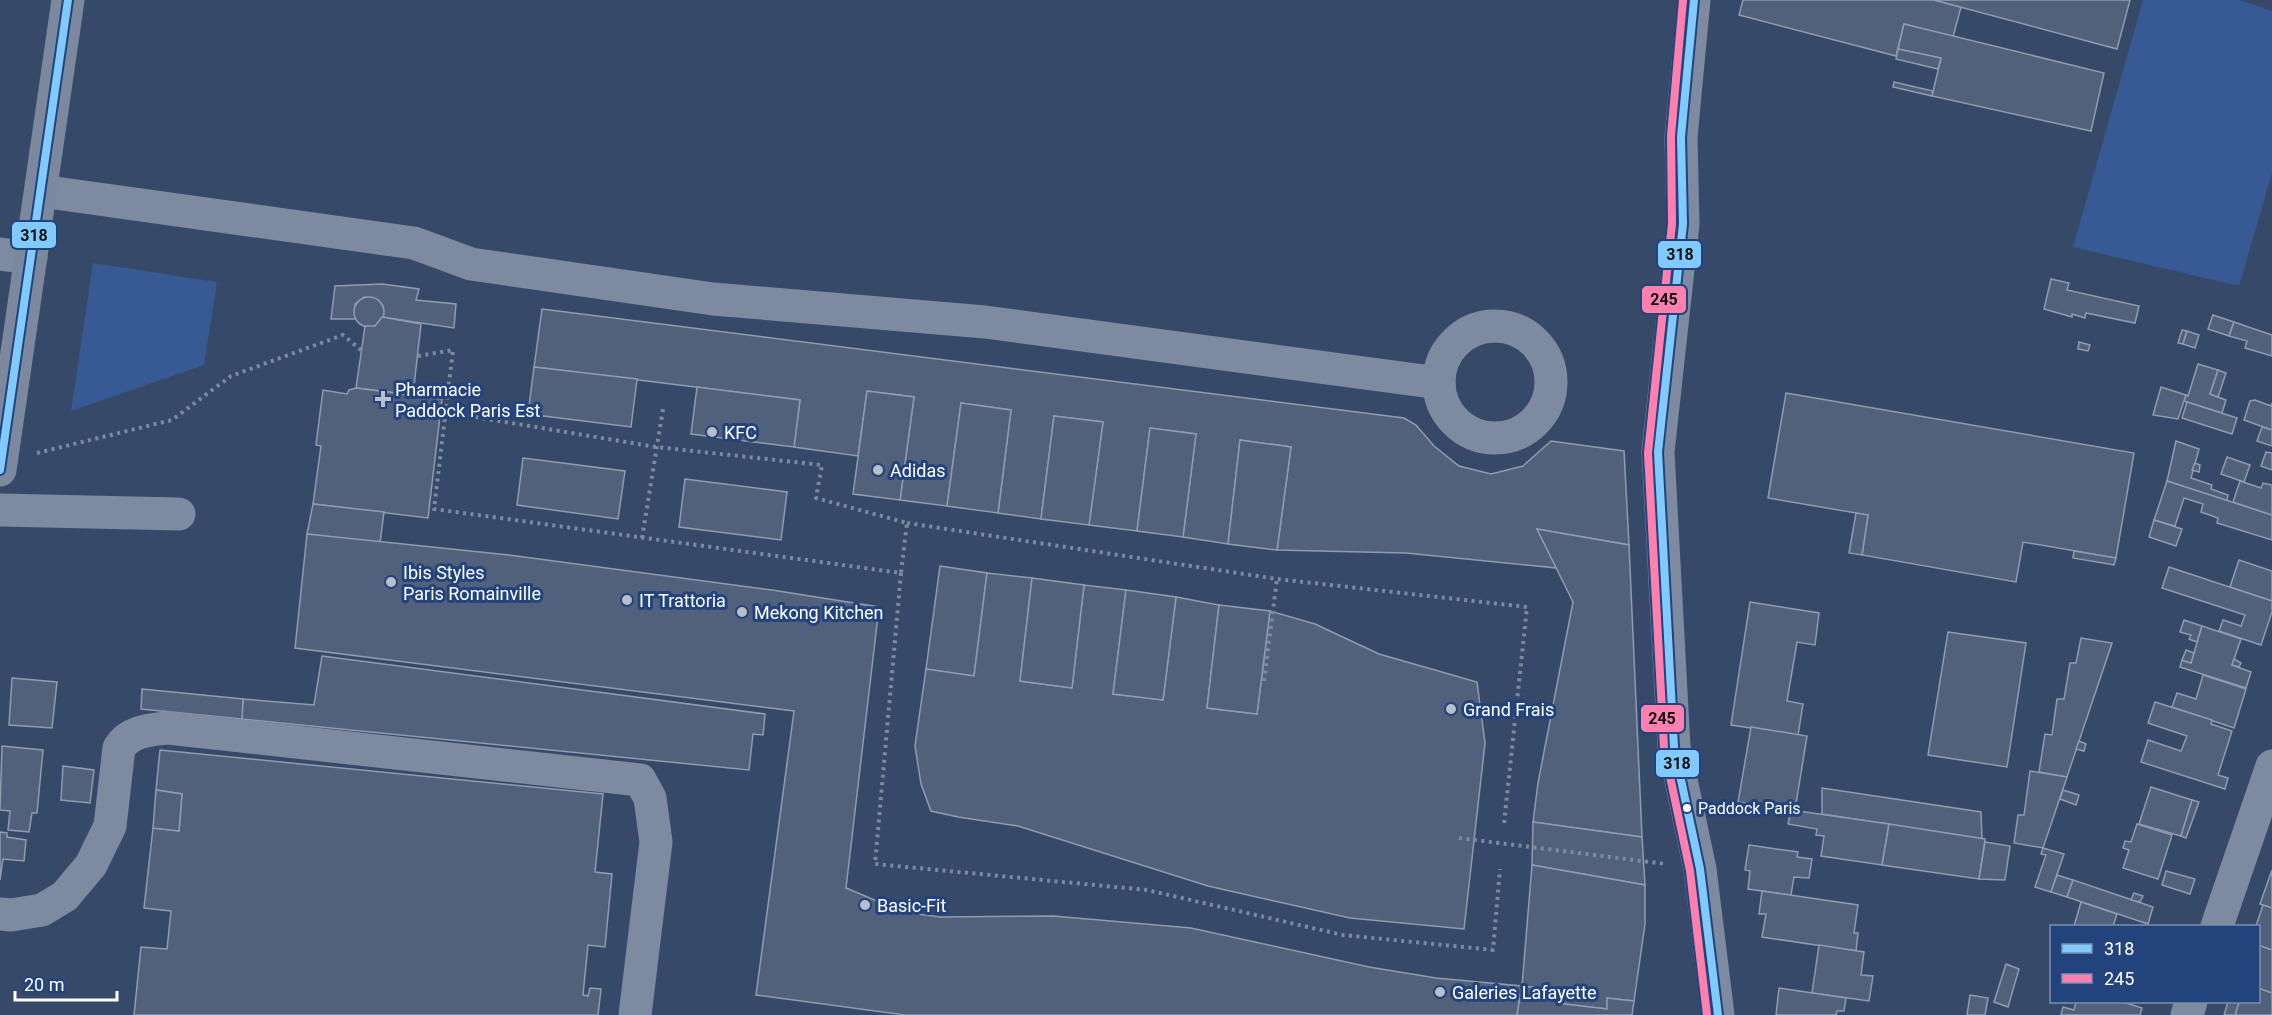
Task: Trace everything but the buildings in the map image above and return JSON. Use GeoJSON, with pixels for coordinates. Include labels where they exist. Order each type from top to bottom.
{"type":"FeatureCollection","features":[{"type":"Feature","properties":{"kind":"main road"},"geometry":{"type":"LineString","coordinates":[[1,466],[16,256],[41,191],[65,0]]}},
{"type":"Feature","properties":{"kind":"street"},"geometry":{"type":"LineString","coordinates":[[1694,0],[1681,137],[1683,224],[1658,452],[1674,747],[1700,869],[1718,1015]]}},
{"type":"Feature","properties":{"kind":"street"},"geometry":{"type":"LineString","coordinates":[[41,191],[414,243],[471,264],[713,299],[985,322],[1439,383]]}},
{"type":"Feature","properties":{"kind":"street"},"geometry":{"type":"LineString","coordinates":[[0,510],[179,514]]}},
{"type":"Feature","properties":{"kind":"street"},"geometry":{"type":"LineString","coordinates":[[0,914],[11,915],[42,910],[65,896],[91,865],[110,826],[119,748],[125,739],[143,731],[168,728],[640,780],[650,798],[656,842],[635,1015]]}},
{"type":"Feature","properties":{"kind":"street"},"geometry":{"type":"LineString","coordinates":[[2218,925],[2272,766]]}},
{"type":"Feature","properties":{"kind":"path"},"geometry":{"type":"LineString","coordinates":[[1,466],[172,420],[231,376],[343,335],[361,350]]}},
{"type":"Feature","properties":{"kind":"path"},"geometry":{"type":"LineString","coordinates":[[418,356],[453,350],[434,509],[901,573]]}},
{"type":"Feature","properties":{"kind":"path"},"geometry":{"type":"LineString","coordinates":[[642,538],[663,409]]}},
{"type":"Feature","properties":{"kind":"path"},"geometry":{"type":"LineString","coordinates":[[445,412],[656,447],[822,465],[816,498],[907,523],[1277,579],[1527,607],[1504,824]]}},
{"type":"Feature","properties":{"kind":"path"},"geometry":{"type":"LineString","coordinates":[[907,523],[875,864],[1147,890],[1343,935],[1493,950],[1500,869]]}},
{"type":"Feature","properties":{"kind":"path"},"geometry":{"type":"LineString","coordinates":[[1264,681],[1277,579]]}},
{"type":"Feature","properties":{"kind":"path"},"geometry":{"type":"LineString","coordinates":[[1459,838],[1700,869]]}},
{"type":"Feature","properties":{"kind":"shaded area"},"geometry":{"type":"Polygon","coordinates":[[[2143,0],[2240,0],[2272,11],[2272,173],[2239,286],[2073,247],[2143,0]]]}},
{"type":"Feature","properties":{"kind":"shaded area"},"geometry":{"type":"Polygon","coordinates":[[[93,263],[217,282],[204,365],[71,411],[93,263]]]}},
{"type":"Feature","properties":{"kind":"transit line","name":"318"},"geometry":{"type":"LineString","coordinates":[[0,470],[68,0]]}},
{"type":"Feature","properties":{"kind":"transit line","name":"245"},"geometry":{"type":"LineString","coordinates":[[1683,0],[1671,136],[1672,224],[1648,453],[1664,748],[1690,871],[1707,1015]]}},
{"type":"Feature","properties":{"kind":"transit line","name":"318"},"geometry":{"type":"LineString","coordinates":[[1694,0],[1681,137],[1683,224],[1658,452],[1674,747],[1700,869],[1718,1015]]}},
{"type":"Feature","properties":{"kind":"place","name":"Pharmacie Paddock Paris Est"},"geometry":{"type":"Point","coordinates":[383,399]}},
{"type":"Feature","properties":{"kind":"place","name":"KFC"},"geometry":{"type":"Point","coordinates":[712,432]}},
{"type":"Feature","properties":{"kind":"place","name":"Adidas"},"geometry":{"type":"Point","coordinates":[878,470]}},
{"type":"Feature","properties":{"kind":"place","name":"Ibis Styles Paris Romainville"},"geometry":{"type":"Point","coordinates":[391,582]}},
{"type":"Feature","properties":{"kind":"place","name":"IT Trattoria"},"geometry":{"type":"Point","coordinates":[627,600]}},
{"type":"Feature","properties":{"kind":"place","name":"Mekong Kitchen"},"geometry":{"type":"Point","coordinates":[742,612]}},
{"type":"Feature","properties":{"kind":"place","name":"Grand Frais"},"geometry":{"type":"Point","coordinates":[1451,709]}},
{"type":"Feature","properties":{"kind":"place","name":"Paddock Paris"},"geometry":{"type":"Point","coordinates":[1687,808]}},
{"type":"Feature","properties":{"kind":"place","name":"Basic-Fit"},"geometry":{"type":"Point","coordinates":[865,905]}},
{"type":"Feature","properties":{"kind":"place","name":"Galeries Lafayette"},"geometry":{"type":"Point","coordinates":[1440,992]}}]}
